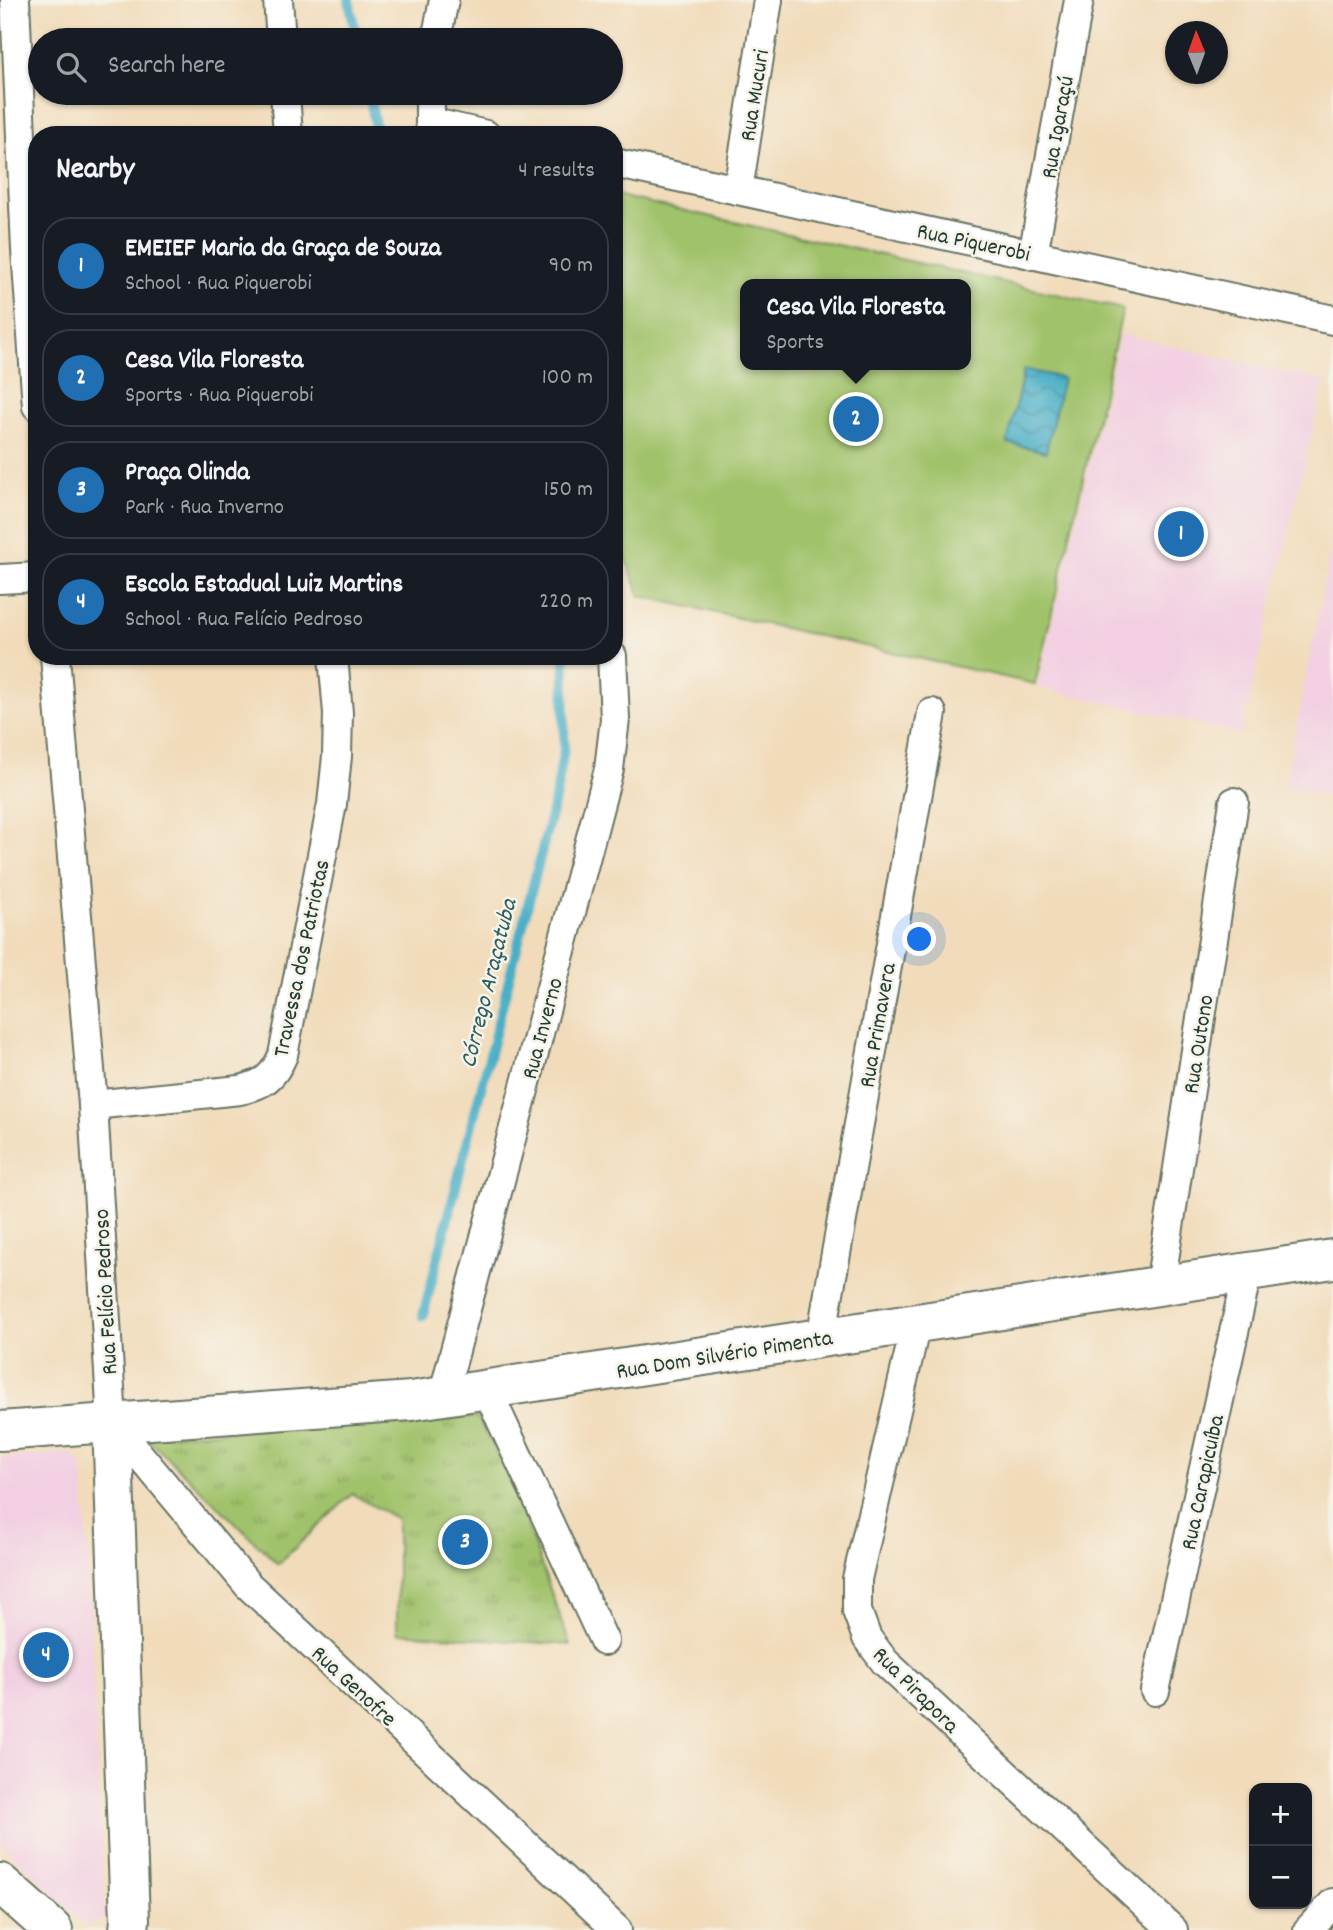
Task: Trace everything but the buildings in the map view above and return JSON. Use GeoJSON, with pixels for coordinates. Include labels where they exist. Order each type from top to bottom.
{"type":"FeatureCollection","features":[{"type":"Feature","properties":{"kind":"street"},"geometry":{"type":"LineString","coordinates":[[15,0],[28,191]]}},
{"type":"Feature","properties":{"kind":"street"},"geometry":{"type":"LineString","coordinates":[[278,0],[280,28]]}},
{"type":"Feature","properties":{"kind":"street"},"geometry":{"type":"LineString","coordinates":[[438,28],[444,0]]}},
{"type":"Feature","properties":{"kind":"street","name":"Rua Mucuri"},"geometry":{"type":"LineString","coordinates":[[738,190],[768,0]]}},
{"type":"Feature","properties":{"kind":"street","name":"Rua Igaraçú"},"geometry":{"type":"LineString","coordinates":[[1033,254],[1079,0]]}},
{"type":"Feature","properties":{"kind":"street"},"geometry":{"type":"LineString","coordinates":[[286,105],[287,126]]}},
{"type":"Feature","properties":{"kind":"street"},"geometry":{"type":"LineString","coordinates":[[431,105],[432,126]]}},
{"type":"Feature","properties":{"kind":"street","name":"Rua Piquerobi"},"geometry":{"type":"LineString","coordinates":[[623,165],[1333,320]]}},
{"type":"Feature","properties":{"kind":"street"},"geometry":{"type":"LineString","coordinates":[[0,579],[28,577]]}},
{"type":"Feature","properties":{"kind":"street","name":"Rua Felício Pedroso"},"geometry":{"type":"LineString","coordinates":[[56,665],[93,1105],[111,1422],[129,1930]]}},
{"type":"Feature","properties":{"kind":"street","name":"Travessa dos Patriotas"},"geometry":{"type":"LineString","coordinates":[[93,1105],[240,1090],[270,1078],[278,1067],[283,1055],[332,804],[338,713],[334,665]]}},
{"type":"Feature","properties":{"kind":"street","name":"Rua Inverno"},"geometry":{"type":"LineString","coordinates":[[443,1396],[609,769],[615,719],[612,665]]}},
{"type":"Feature","properties":{"kind":"street","name":"Rua Primavera"},"geometry":{"type":"LineString","coordinates":[[821,1338],[932,713]]}},
{"type":"Feature","properties":{"kind":"street","name":"Rua Outono"},"geometry":{"type":"LineString","coordinates":[[1160,1286],[1234,802]]}},
{"type":"Feature","properties":{"kind":"street","name":"Rua Dom Silvério Pimenta"},"geometry":{"type":"LineString","coordinates":[[0,1431],[385,1403],[443,1396],[1333,1259]]}},
{"type":"Feature","properties":{"kind":"street","name":"Rua Carapicuíba"},"geometry":{"type":"LineString","coordinates":[[1155,1691],[1247,1273]]}},
{"type":"Feature","properties":{"kind":"street","name":"Rua Pirapora"},"geometry":{"type":"LineString","coordinates":[[916,1324],[857,1578],[857,1611],[867,1638],[885,1662],[1173,1930]]}},
{"type":"Feature","properties":{"kind":"street"},"geometry":{"type":"LineString","coordinates":[[487,1390],[604,1640]]}},
{"type":"Feature","properties":{"kind":"street","name":"Rua Genofre"},"geometry":{"type":"LineString","coordinates":[[111,1422],[248,1585],[617,1930]]}},
{"type":"Feature","properties":{"kind":"street"},"geometry":{"type":"LineString","coordinates":[[0,1883],[53,1930]]}},
{"type":"Feature","properties":{"kind":"street"},"geometry":{"type":"LineString","coordinates":[[1308,1930],[1333,1903]]}},
{"type":"Feature","properties":{"kind":"shaded area"},"geometry":{"type":"Polygon","coordinates":[[[1120,334],[1324,381],[1241,734],[1037,687],[1120,334]]]}},
{"type":"Feature","properties":{"kind":"shaded area"},"geometry":{"type":"Polygon","coordinates":[[[1333,538],[1333,797],[1285,786],[1333,538]]]}},
{"type":"Feature","properties":{"kind":"shaded area"},"geometry":{"type":"Polygon","coordinates":[[[71,1453],[83,1468],[105,1918],[87,1927],[0,1842],[0,1458],[71,1453]]]}},
{"type":"Feature","properties":{"kind":"green space"},"geometry":{"type":"Polygon","coordinates":[[[623,197],[1123,309],[1035,684],[640,596],[623,552],[623,197]]]}},
{"type":"Feature","properties":{"kind":"green space"},"geometry":{"type":"Polygon","coordinates":[[[477,1417],[509,1475],[570,1645],[397,1633],[397,1519],[352,1494],[278,1564],[145,1436],[477,1417]]]}},
{"type":"Feature","properties":{"kind":"water"},"geometry":{"type":"Polygon","coordinates":[[[1024,369],[1063,378],[1046,452],[1007,443],[1024,369]]]}},
{"type":"Feature","properties":{"kind":"waterway","name":"Córrego Araçatuba"},"geometry":{"type":"LineString","coordinates":[[349,0],[355,28]]}},
{"type":"Feature","properties":{"kind":"waterway","name":"Córrego Araçatuba"},"geometry":{"type":"LineString","coordinates":[[371,105],[375,126]]}},
{"type":"Feature","properties":{"kind":"waterway","name":"Córrego Araçatuba"},"geometry":{"type":"LineString","coordinates":[[423,1316],[556,795],[564,749],[565,665]]}},
{"type":"Feature","properties":{"kind":"place","name":"Cesa Vila Floresta"},"geometry":{"type":"Point","coordinates":[856,419]}},
{"type":"Feature","properties":{"kind":"place","name":"EMEIEF Maria da Graça de Souza"},"geometry":{"type":"Point","coordinates":[1181,534]}},
{"type":"Feature","properties":{"kind":"place","name":"Praça Olinda"},"geometry":{"type":"Point","coordinates":[465,1542]}},
{"type":"Feature","properties":{"kind":"place","name":"Escola Estadual Luiz Martins"},"geometry":{"type":"Point","coordinates":[46,1655]}}]}
